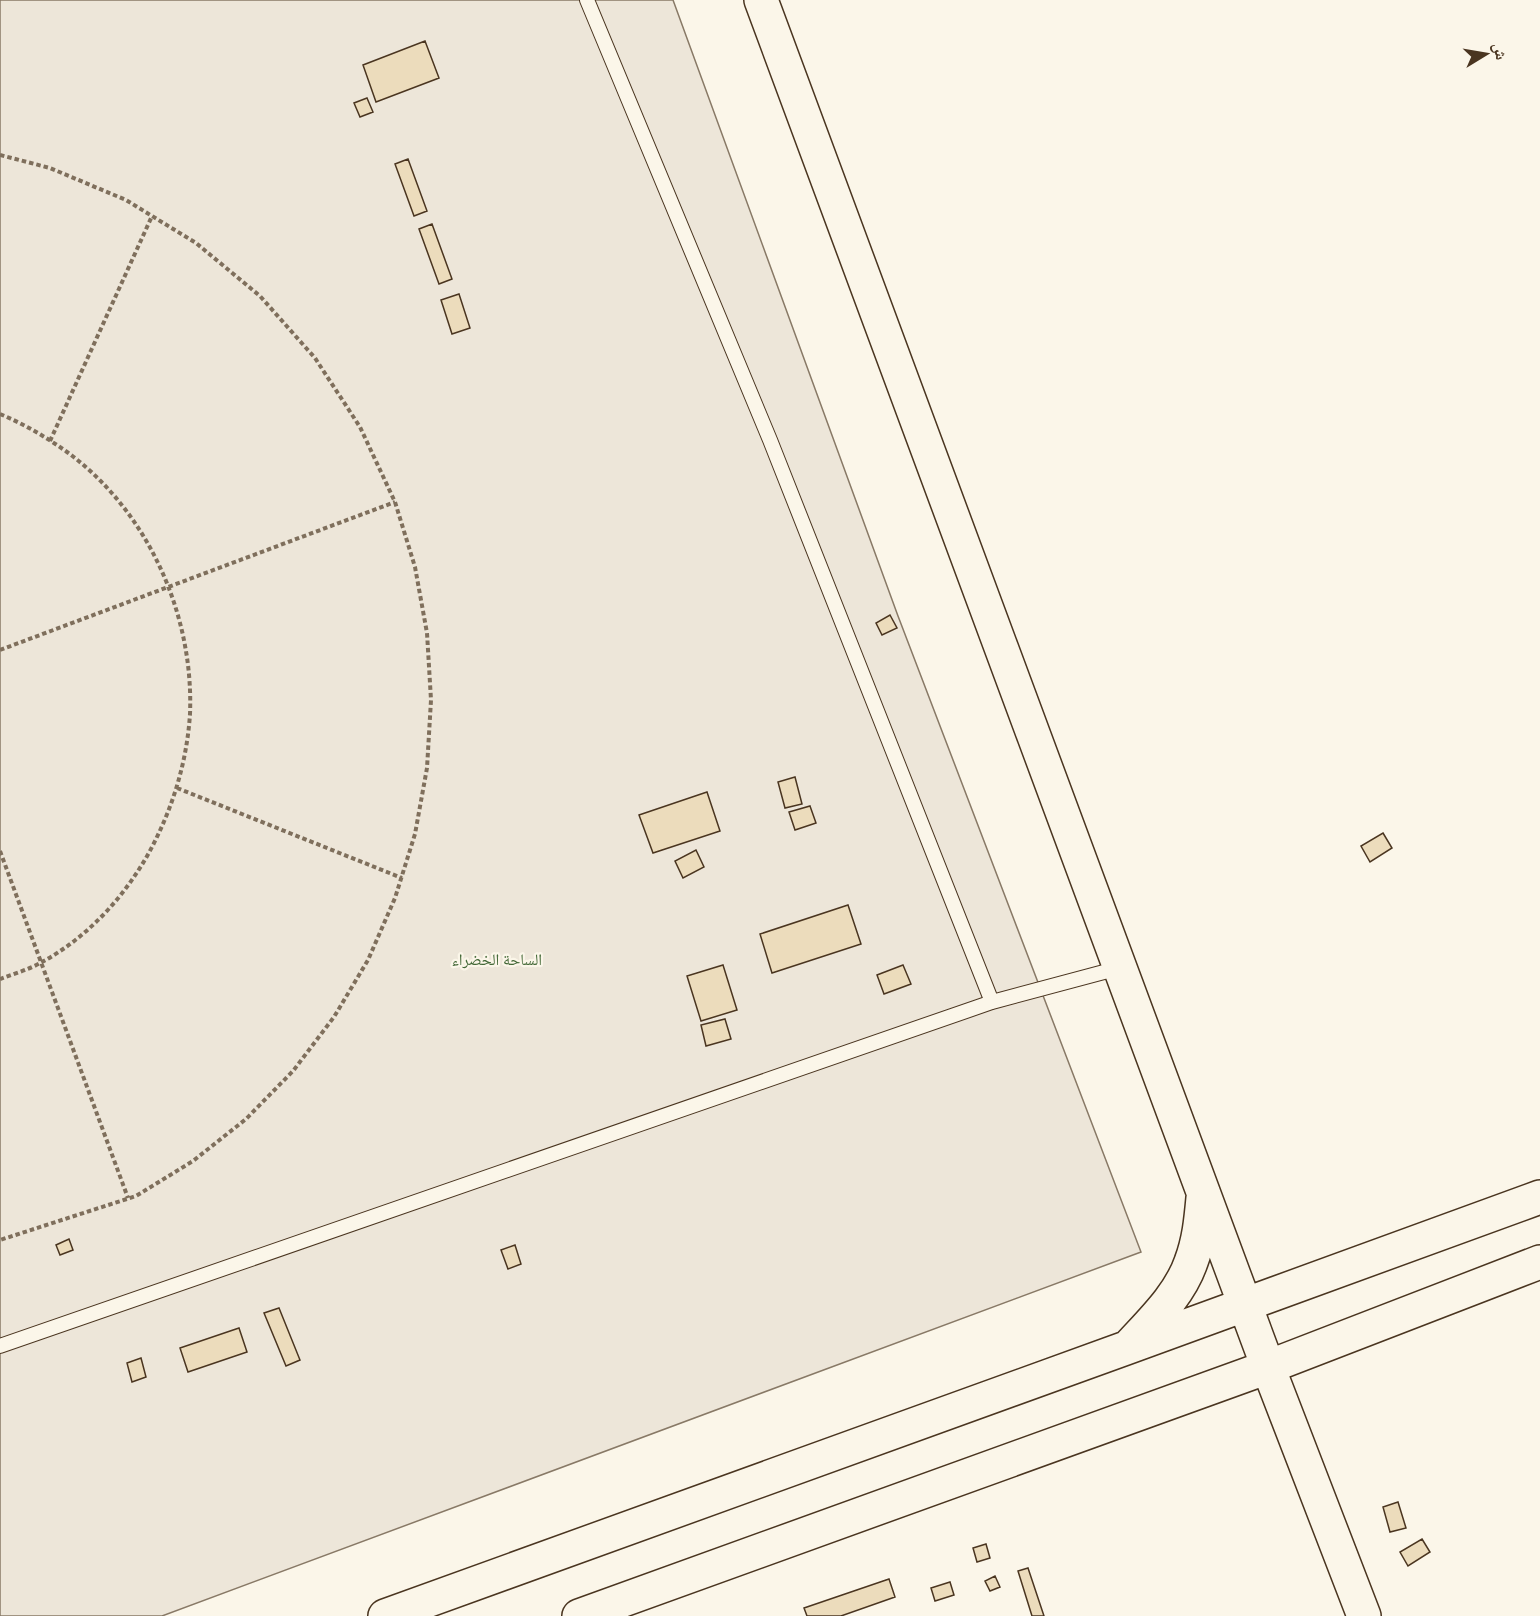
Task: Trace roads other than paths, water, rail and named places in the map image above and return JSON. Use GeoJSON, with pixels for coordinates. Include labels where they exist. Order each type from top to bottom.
{"type":"FeatureCollection","features":[{"type":"Feature","properties":{"kind":"street"},"geometry":{"type":"LineString","coordinates":[[761,0],[1119,968],[1364,1616]]}},
{"type":"Feature","properties":{"kind":"street"},"geometry":{"type":"LineString","coordinates":[[1126,1348],[1175,1294],[1191,1263],[1200,1229],[1203,1193]]}},
{"type":"Feature","properties":{"kind":"street"},"geometry":{"type":"LineString","coordinates":[[385,1616],[1540,1197]]}},
{"type":"Feature","properties":{"kind":"street"},"geometry":{"type":"LineString","coordinates":[[579,1616],[1268,1367],[1540,1262]]}},
{"type":"Feature","properties":{"kind":"lane"},"geometry":{"type":"LineString","coordinates":[[587,0],[770,440],[992,1002]]}},
{"type":"Feature","properties":{"kind":"lane"},"geometry":{"type":"LineString","coordinates":[[0,1346],[992,1002],[1119,968]]}},
{"type":"Feature","properties":{"kind":"park label","name":"الساحة الخضراء"},"geometry":{"type":"Point","coordinates":[497,960]}}]}
